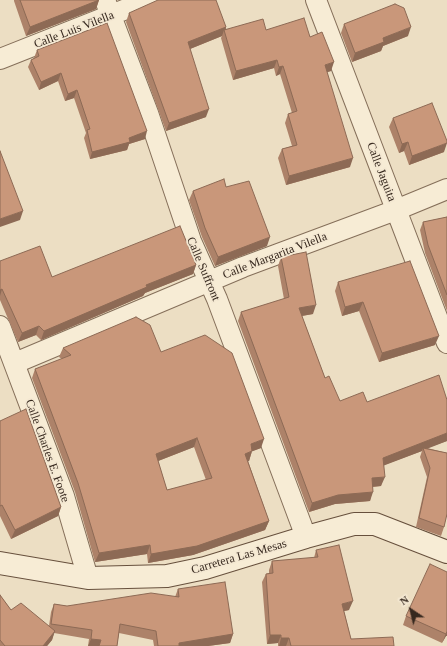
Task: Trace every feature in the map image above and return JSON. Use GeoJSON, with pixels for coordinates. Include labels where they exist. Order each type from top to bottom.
{"type":"FeatureCollection","features":[{"type":"Feature","properties":{"kind":"street","name":"Calle Luis Vilella"},"geometry":{"type":"LineString","coordinates":[[0,59],[108,8],[149,0]]}},
{"type":"Feature","properties":{"kind":"street","name":"Calle Jaguita"},"geometry":{"type":"LineString","coordinates":[[316,0],[447,343]]}},
{"type":"Feature","properties":{"kind":"street","name":"Calle Suffront"},"geometry":{"type":"LineString","coordinates":[[108,8],[148,113],[191,241],[217,300],[306,537]]}},
{"type":"Feature","properties":{"kind":"street","name":"Calle Margarita Vilella"},"geometry":{"type":"LineString","coordinates":[[15,363],[243,267],[396,210],[447,189]]}},
{"type":"Feature","properties":{"kind":"street","name":"Calle Charles E. Foote"},"geometry":{"type":"LineString","coordinates":[[0,326],[64,496],[88,578]]}},
{"type":"Feature","properties":{"kind":"street","name":"Carretera Las Mesas"},"geometry":{"type":"LineString","coordinates":[[0,563],[88,578],[167,576],[205,568],[354,524],[375,524],[447,552]]}},
{"type":"Feature","properties":{"kind":"building"},"geometry":{"type":"Polygon","coordinates":[[[20,0],[99,0],[30,27],[20,0]]]}},
{"type":"Feature","properties":{"kind":"building"},"geometry":{"type":"Polygon","coordinates":[[[158,0],[216,0],[226,27],[188,42],[209,109],[169,123],[129,13],[158,0]]]}},
{"type":"Feature","properties":{"kind":"building"},"geometry":{"type":"Polygon","coordinates":[[[395,4],[404,8],[411,27],[383,38],[384,42],[355,53],[344,24],[395,4]]]}},
{"type":"Feature","properties":{"kind":"building"},"geometry":{"type":"Polygon","coordinates":[[[304,18],[310,37],[322,32],[334,62],[325,65],[353,158],[289,176],[282,149],[297,145],[288,114],[297,111],[283,66],[279,67],[277,60],[236,71],[224,30],[263,19],[266,30],[304,18]]]}},
{"type":"Feature","properties":{"kind":"building"},"geometry":{"type":"Polygon","coordinates":[[[107,23],[147,131],[129,138],[130,142],[92,152],[87,130],[90,129],[77,90],[68,94],[61,73],[41,82],[31,60],[39,56],[37,50],[107,23]]]}},
{"type":"Feature","properties":{"kind":"building"},"geometry":{"type":"Polygon","coordinates":[[[432,103],[447,143],[412,156],[408,142],[402,144],[393,118],[432,103]]]}},
{"type":"Feature","properties":{"kind":"building"},"geometry":{"type":"Polygon","coordinates":[[[0,151],[23,211],[0,219],[0,151]]]}},
{"type":"Feature","properties":{"kind":"building"},"geometry":{"type":"Polygon","coordinates":[[[224,179],[226,187],[249,181],[270,237],[218,257],[205,228],[193,191],[224,179]]]}},
{"type":"Feature","properties":{"kind":"building"},"geometry":{"type":"Polygon","coordinates":[[[447,217],[447,295],[428,245],[423,222],[447,217]]]}},
{"type":"Feature","properties":{"kind":"building"},"geometry":{"type":"Polygon","coordinates":[[[180,226],[196,265],[146,285],[147,287],[44,331],[39,326],[22,333],[2,289],[0,290],[0,261],[40,246],[52,277],[180,226]]]}},
{"type":"Feature","properties":{"kind":"building"},"geometry":{"type":"Polygon","coordinates":[[[306,252],[316,305],[299,308],[325,378],[329,376],[340,401],[363,392],[367,402],[439,375],[447,400],[447,433],[383,458],[385,477],[372,478],[373,492],[338,495],[312,503],[241,312],[289,297],[281,257],[306,252]]]}},
{"type":"Feature","properties":{"kind":"building"},"geometry":{"type":"Polygon","coordinates":[[[410,261],[439,336],[382,353],[363,302],[345,307],[338,282],[410,261]]]}},
{"type":"Feature","properties":{"kind":"building"},"geometry":{"type":"Polygon","coordinates":[[[136,317],[150,325],[161,352],[205,335],[232,353],[264,439],[251,444],[252,451],[245,454],[269,521],[197,546],[151,554],[150,545],[99,553],[78,483],[35,369],[71,355],[63,348],[136,317]],[[197,438],[156,454],[167,490],[212,478],[197,438]]]}},
{"type":"Feature","properties":{"kind":"building"},"geometry":{"type":"Polygon","coordinates":[[[26,409],[61,507],[15,530],[2,505],[0,506],[0,421],[26,409]]]}},
{"type":"Feature","properties":{"kind":"building"},"geometry":{"type":"Polygon","coordinates":[[[423,448],[447,453],[447,514],[444,527],[419,518],[430,468],[423,448]]]}},
{"type":"Feature","properties":{"kind":"building"},"geometry":{"type":"Polygon","coordinates":[[[339,545],[353,601],[342,604],[351,639],[393,637],[394,646],[291,646],[289,638],[281,638],[281,635],[270,635],[266,574],[273,573],[272,561],[318,557],[316,550],[339,545]]]}},
{"type":"Feature","properties":{"kind":"building"},"geometry":{"type":"Polygon","coordinates":[[[430,564],[447,572],[446,634],[406,616],[430,564]]]}},
{"type":"Feature","properties":{"kind":"building"},"geometry":{"type":"Polygon","coordinates":[[[225,582],[233,634],[179,643],[179,646],[158,646],[156,631],[120,624],[117,646],[99,646],[101,640],[91,639],[92,630],[51,624],[54,604],[67,606],[151,593],[179,597],[178,589],[225,582]]]}},
{"type":"Feature","properties":{"kind":"building"},"geometry":{"type":"Polygon","coordinates":[[[0,595],[11,610],[21,603],[55,631],[43,646],[5,646],[0,640],[0,595]]]}}]}
